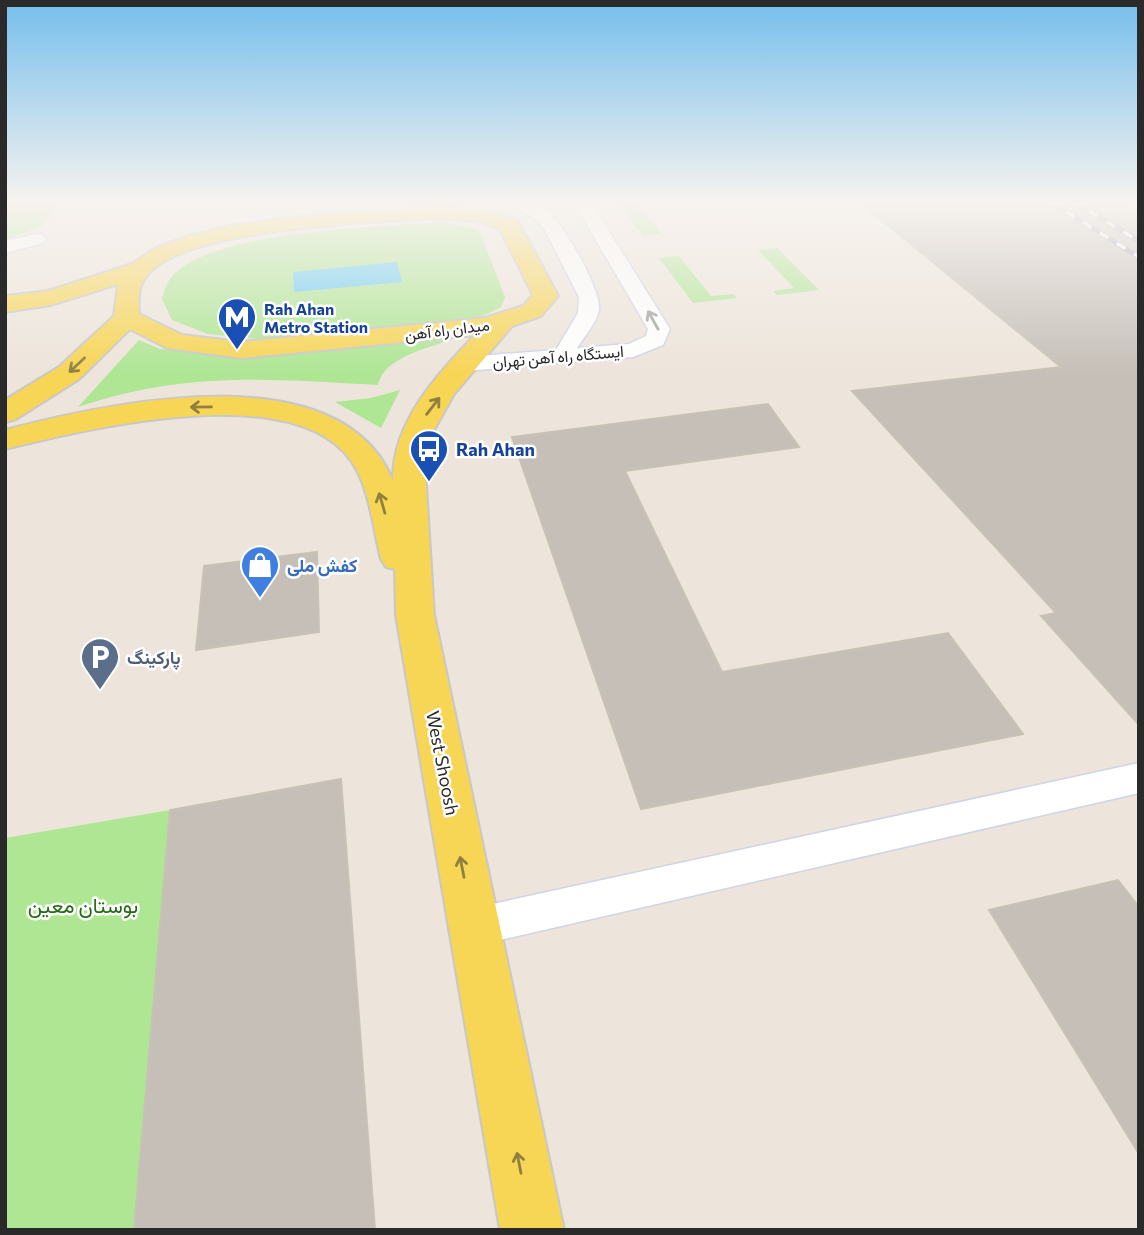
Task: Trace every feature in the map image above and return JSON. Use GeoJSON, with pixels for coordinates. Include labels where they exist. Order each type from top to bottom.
{"type":"FeatureCollection","features":[{"type":"Feature","properties":{"kind":"main road","name":"میدان راه آهن"},"geometry":{"type":"LineString","coordinates":[[5,304],[51,298],[140,269],[156,259]]}},
{"type":"Feature","properties":{"kind":"main road","name":"میدان راه آهن"},"geometry":{"type":"LineString","coordinates":[[127,318],[176,342],[241,350],[473,329],[532,312],[546,296],[528,259]]}},
{"type":"Feature","properties":{"kind":"main road"},"geometry":{"type":"LineString","coordinates":[[5,413],[69,373],[127,318],[125,299],[140,269]]}},
{"type":"Feature","properties":{"kind":"main road","name":"West Shoosh"},"geometry":{"type":"LineString","coordinates":[[502,322],[421,421],[410,452],[415,615],[532,1230]]}},
{"type":"Feature","properties":{"kind":"main road"},"geometry":{"type":"LineString","coordinates":[[5,440],[108,418],[190,407],[273,410],[308,418],[349,439],[372,470],[415,615]]}},
{"type":"Feature","properties":{"kind":"lane"},"geometry":{"type":"LineString","coordinates":[[560,352],[588,313],[589,298],[569,259]]}},
{"type":"Feature","properties":{"kind":"lane"},"geometry":{"type":"LineString","coordinates":[[560,352],[623,340],[636,332],[638,326],[595,259]]}},
{"type":"Feature","properties":{"kind":"lane","name":"ایستگاه راه آهن تهران"},"geometry":{"type":"LineString","coordinates":[[465,364],[560,352],[632,350],[654,340],[659,329],[616,259]]}},
{"type":"Feature","properties":{"kind":"lane"},"geometry":{"type":"LineString","coordinates":[[474,927],[1139,778]]}},
{"type":"Feature","properties":{"kind":"green space"},"geometry":{"type":"Polygon","coordinates":[[[199,259],[490,259],[505,297],[501,307],[479,318],[268,340],[208,334],[172,320],[162,299],[170,279],[189,263],[199,259]]]}},
{"type":"Feature","properties":{"kind":"green space"},"geometry":{"type":"Polygon","coordinates":[[[659,259],[681,259],[711,296],[733,294],[737,298],[693,303],[659,259]]]}},
{"type":"Feature","properties":{"kind":"green space"},"geometry":{"type":"Polygon","coordinates":[[[766,259],[788,259],[819,290],[777,295],[773,291],[794,288],[766,259]]]}},
{"type":"Feature","properties":{"kind":"green space"},"geometry":{"type":"Polygon","coordinates":[[[139,340],[160,349],[243,356],[449,340],[397,361],[388,368],[378,385],[227,380],[155,388],[117,395],[78,407],[139,340]]]}},
{"type":"Feature","properties":{"kind":"green space"},"geometry":{"type":"Polygon","coordinates":[[[400,390],[381,428],[335,402],[371,398],[400,390]]]}},
{"type":"Feature","properties":{"kind":"green space","name":"بوستان معین"},"geometry":{"type":"Polygon","coordinates":[[[170,810],[134,1230],[5,1230],[5,838],[170,810]]]}},
{"type":"Feature","properties":{"kind":"water"},"geometry":{"type":"Polygon","coordinates":[[[397,262],[402,282],[294,292],[293,272],[397,262]]]}},
{"type":"Feature","properties":{"kind":"building"},"geometry":{"type":"Polygon","coordinates":[[[928,259],[1139,259],[1139,725],[1041,616],[1056,613],[852,391],[1061,367],[928,259]]]}},
{"type":"Feature","properties":{"kind":"building"},"geometry":{"type":"Polygon","coordinates":[[[768,404],[799,447],[625,471],[722,672],[948,633],[1023,734],[641,809],[512,437],[768,404]]]}},
{"type":"Feature","properties":{"kind":"building","name":"کفش ملی"},"geometry":{"type":"Polygon","coordinates":[[[317,552],[319,632],[196,650],[204,566],[317,552]]]}},
{"type":"Feature","properties":{"kind":"building"},"geometry":{"type":"Polygon","coordinates":[[[341,779],[375,1230],[134,1230],[170,810],[341,779]]]}},
{"type":"Feature","properties":{"kind":"building"},"geometry":{"type":"Polygon","coordinates":[[[1118,880],[1139,907],[1139,1154],[989,910],[1118,880]]]}},
{"type":"Feature","properties":{"kind":"place","name":"Rah Ahan Metro Station"},"geometry":{"type":"Point","coordinates":[237,351]}},
{"type":"Feature","properties":{"kind":"place","name":"Rah Ahan"},"geometry":{"type":"Point","coordinates":[429,483]}},
{"type":"Feature","properties":{"kind":"place","name":"کفش ملی"},"geometry":{"type":"Point","coordinates":[260,599]}},
{"type":"Feature","properties":{"kind":"place","name":"پارکینگ"},"geometry":{"type":"Point","coordinates":[100,691]}}]}
